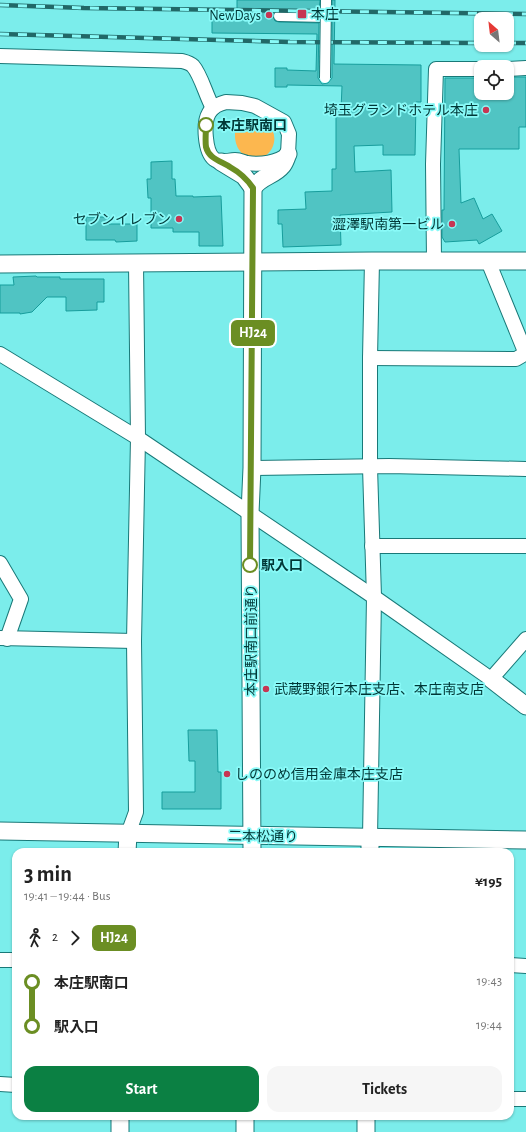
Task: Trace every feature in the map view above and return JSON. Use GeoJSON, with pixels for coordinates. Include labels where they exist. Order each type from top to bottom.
{"type":"FeatureCollection","features":[{"type":"Feature","properties":{"kind":"street"},"geometry":{"type":"LineString","coordinates":[[316,78],[325,78],[326,0]]}},
{"type":"Feature","properties":{"kind":"street"},"geometry":{"type":"LineString","coordinates":[[279,16],[326,17]]}},
{"type":"Feature","properties":{"kind":"street"},"geometry":{"type":"LineString","coordinates":[[0,56],[188,62],[193,66],[213,108]]}},
{"type":"Feature","properties":{"kind":"street"},"geometry":{"type":"LineString","coordinates":[[514,69],[526,68]]}},
{"type":"Feature","properties":{"kind":"street"},"geometry":{"type":"LineString","coordinates":[[434,260],[433,164],[436,69],[474,69]]}},
{"type":"Feature","properties":{"kind":"street"},"geometry":{"type":"LineString","coordinates":[[226,102],[242,103],[255,106],[284,122],[289,134],[288,154],[283,165],[257,182],[253,188],[244,176],[214,159],[209,154],[206,147],[206,120],[208,114],[213,108],[226,102]]}},
{"type":"Feature","properties":{"kind":"street"},"geometry":{"type":"LineString","coordinates":[[221,162],[233,160],[247,163],[278,161],[288,154]]}},
{"type":"Feature","properties":{"kind":"street","name":"本庄駅南口前通り"},"geometry":{"type":"LineString","coordinates":[[252,844],[250,513],[252,468],[253,188]]}},
{"type":"Feature","properties":{"kind":"street"},"geometry":{"type":"LineString","coordinates":[[370,845],[374,597],[370,467],[372,260]]}},
{"type":"Feature","properties":{"kind":"street"},"geometry":{"type":"LineString","coordinates":[[0,264],[372,260],[526,261]]}},
{"type":"Feature","properties":{"kind":"street"},"geometry":{"type":"LineString","coordinates":[[370,358],[516,359],[526,353],[488,261]]}},
{"type":"Feature","properties":{"kind":"street"},"geometry":{"type":"LineString","coordinates":[[127,848],[128,834],[136,812],[134,641],[138,438],[136,263]]}},
{"type":"Feature","properties":{"kind":"street"},"geometry":{"type":"LineString","coordinates":[[0,354],[138,438],[374,597],[491,679],[526,706]]}},
{"type":"Feature","properties":{"kind":"street"},"geometry":{"type":"LineString","coordinates":[[252,468],[370,467],[526,469]]}},
{"type":"Feature","properties":{"kind":"street"},"geometry":{"type":"LineString","coordinates":[[372,546],[526,546]]}},
{"type":"Feature","properties":{"kind":"street"},"geometry":{"type":"LineString","coordinates":[[0,563],[21,599],[3,638],[134,641]]}},
{"type":"Feature","properties":{"kind":"street"},"geometry":{"type":"LineString","coordinates":[[491,679],[526,639]]}},
{"type":"Feature","properties":{"kind":"street","name":"二本松通り"},"geometry":{"type":"LineString","coordinates":[[0,831],[128,834],[252,844],[370,845],[526,840]]}},
{"type":"Feature","properties":{"kind":"street"},"geometry":{"type":"LineString","coordinates":[[0,960],[12,960]]}},
{"type":"Feature","properties":{"kind":"street"},"geometry":{"type":"LineString","coordinates":[[514,965],[526,966]]}},
{"type":"Feature","properties":{"kind":"street"},"geometry":{"type":"LineString","coordinates":[[0,1084],[12,1085]]}},
{"type":"Feature","properties":{"kind":"street"},"geometry":{"type":"LineString","coordinates":[[514,1099],[526,1099]]}},
{"type":"Feature","properties":{"kind":"street"},"geometry":{"type":"LineString","coordinates":[[120,1120],[120,1132]]}},
{"type":"Feature","properties":{"kind":"street"},"geometry":{"type":"LineString","coordinates":[[244,1132],[245,1120]]}},
{"type":"Feature","properties":{"kind":"street"},"geometry":{"type":"LineString","coordinates":[[366,1120],[366,1132]]}},
{"type":"Feature","properties":{"kind":"shaded area"},"geometry":{"type":"Polygon","coordinates":[[[243,118],[261,121],[267,124],[274,133],[273,146],[269,153],[264,157],[257,159],[251,158],[244,155],[239,150],[236,143],[235,129],[237,123],[243,118]]]}},
{"type":"Feature","properties":{"kind":"building"},"geometry":{"type":"Polygon","coordinates":[[[237,0],[320,0],[319,10],[279,10],[274,12],[273,16],[275,21],[279,22],[319,23],[318,78],[322,84],[328,83],[332,78],[332,0],[335,0],[334,64],[421,65],[421,102],[416,102],[415,155],[383,155],[383,145],[354,146],[355,172],[391,170],[392,212],[340,215],[341,245],[283,247],[282,224],[278,224],[278,210],[306,209],[305,192],[332,191],[332,169],[336,169],[336,110],[341,110],[342,86],[287,85],[287,87],[275,87],[275,68],[316,71],[317,34],[212,33],[212,18],[237,19],[237,0]]]}},
{"type":"Feature","properties":{"kind":"building","name":"埼玉グランドホテル本庄"},"geometry":{"type":"Polygon","coordinates":[[[514,77],[526,77],[526,127],[519,127],[519,149],[459,149],[461,203],[474,198],[483,219],[492,214],[502,231],[479,244],[477,240],[445,242],[442,237],[442,210],[444,210],[445,78],[474,78],[474,100],[514,100],[514,77]]]}},
{"type":"Feature","properties":{"kind":"building"},"geometry":{"type":"Polygon","coordinates":[[[172,161],[172,179],[175,179],[176,196],[221,196],[223,246],[199,246],[199,232],[173,232],[173,228],[151,228],[151,198],[148,198],[147,179],[151,179],[151,162],[172,161]]]}},
{"type":"Feature","properties":{"kind":"building"},"geometry":{"type":"Polygon","coordinates":[[[86,217],[109,217],[109,224],[137,224],[137,241],[116,242],[115,240],[86,240],[86,217]]]}},
{"type":"Feature","properties":{"kind":"building"},"geometry":{"type":"Polygon","coordinates":[[[13,277],[60,277],[60,279],[104,279],[104,302],[97,302],[97,310],[66,311],[66,297],[47,297],[32,312],[20,314],[0,313],[0,285],[14,285],[13,277]]]}},
{"type":"Feature","properties":{"kind":"building"},"geometry":{"type":"Polygon","coordinates":[[[188,730],[217,730],[218,772],[221,772],[221,809],[162,809],[162,792],[195,792],[195,761],[189,761],[188,730]]]}},
{"type":"Feature","properties":{"kind":"railway"},"geometry":{"type":"LineString","coordinates":[[0,5],[84,8],[526,14]]}},
{"type":"Feature","properties":{"kind":"railway"},"geometry":{"type":"LineString","coordinates":[[0,34],[290,42],[474,43]]}},
{"type":"Feature","properties":{"kind":"railway"},"geometry":{"type":"LineString","coordinates":[[514,43],[526,43]]}},
{"type":"Feature","properties":{"kind":"bus line","name":"HJ24"},"geometry":{"type":"LineString","coordinates":[[206,125],[206,147],[209,154],[214,159],[229,166],[244,176],[253,188],[252,468],[250,565]]}},
{"type":"Feature","properties":{"kind":"place","name":"本庄"},"geometry":{"type":"Point","coordinates":[302,14]}},
{"type":"Feature","properties":{"kind":"place","name":"NewDays"},"geometry":{"type":"Point","coordinates":[269,15]}},
{"type":"Feature","properties":{"kind":"place","name":"埼玉グランドホテル本庄"},"geometry":{"type":"Point","coordinates":[486,110]}},
{"type":"Feature","properties":{"kind":"place","name":"本庄駅南口"},"geometry":{"type":"Point","coordinates":[206,125]}},
{"type":"Feature","properties":{"kind":"place","name":"セブンイレブン"},"geometry":{"type":"Point","coordinates":[179,219]}},
{"type":"Feature","properties":{"kind":"place","name":"澀澤駅南第一ビル"},"geometry":{"type":"Point","coordinates":[452,224]}},
{"type":"Feature","properties":{"kind":"place","name":"駅入口"},"geometry":{"type":"Point","coordinates":[250,565]}},
{"type":"Feature","properties":{"kind":"place","name":"武蔵野銀行本庄支店、本庄南支店"},"geometry":{"type":"Point","coordinates":[266,689]}},
{"type":"Feature","properties":{"kind":"place","name":"しののめ信用金庫本庄支店"},"geometry":{"type":"Point","coordinates":[227,774]}}]}
